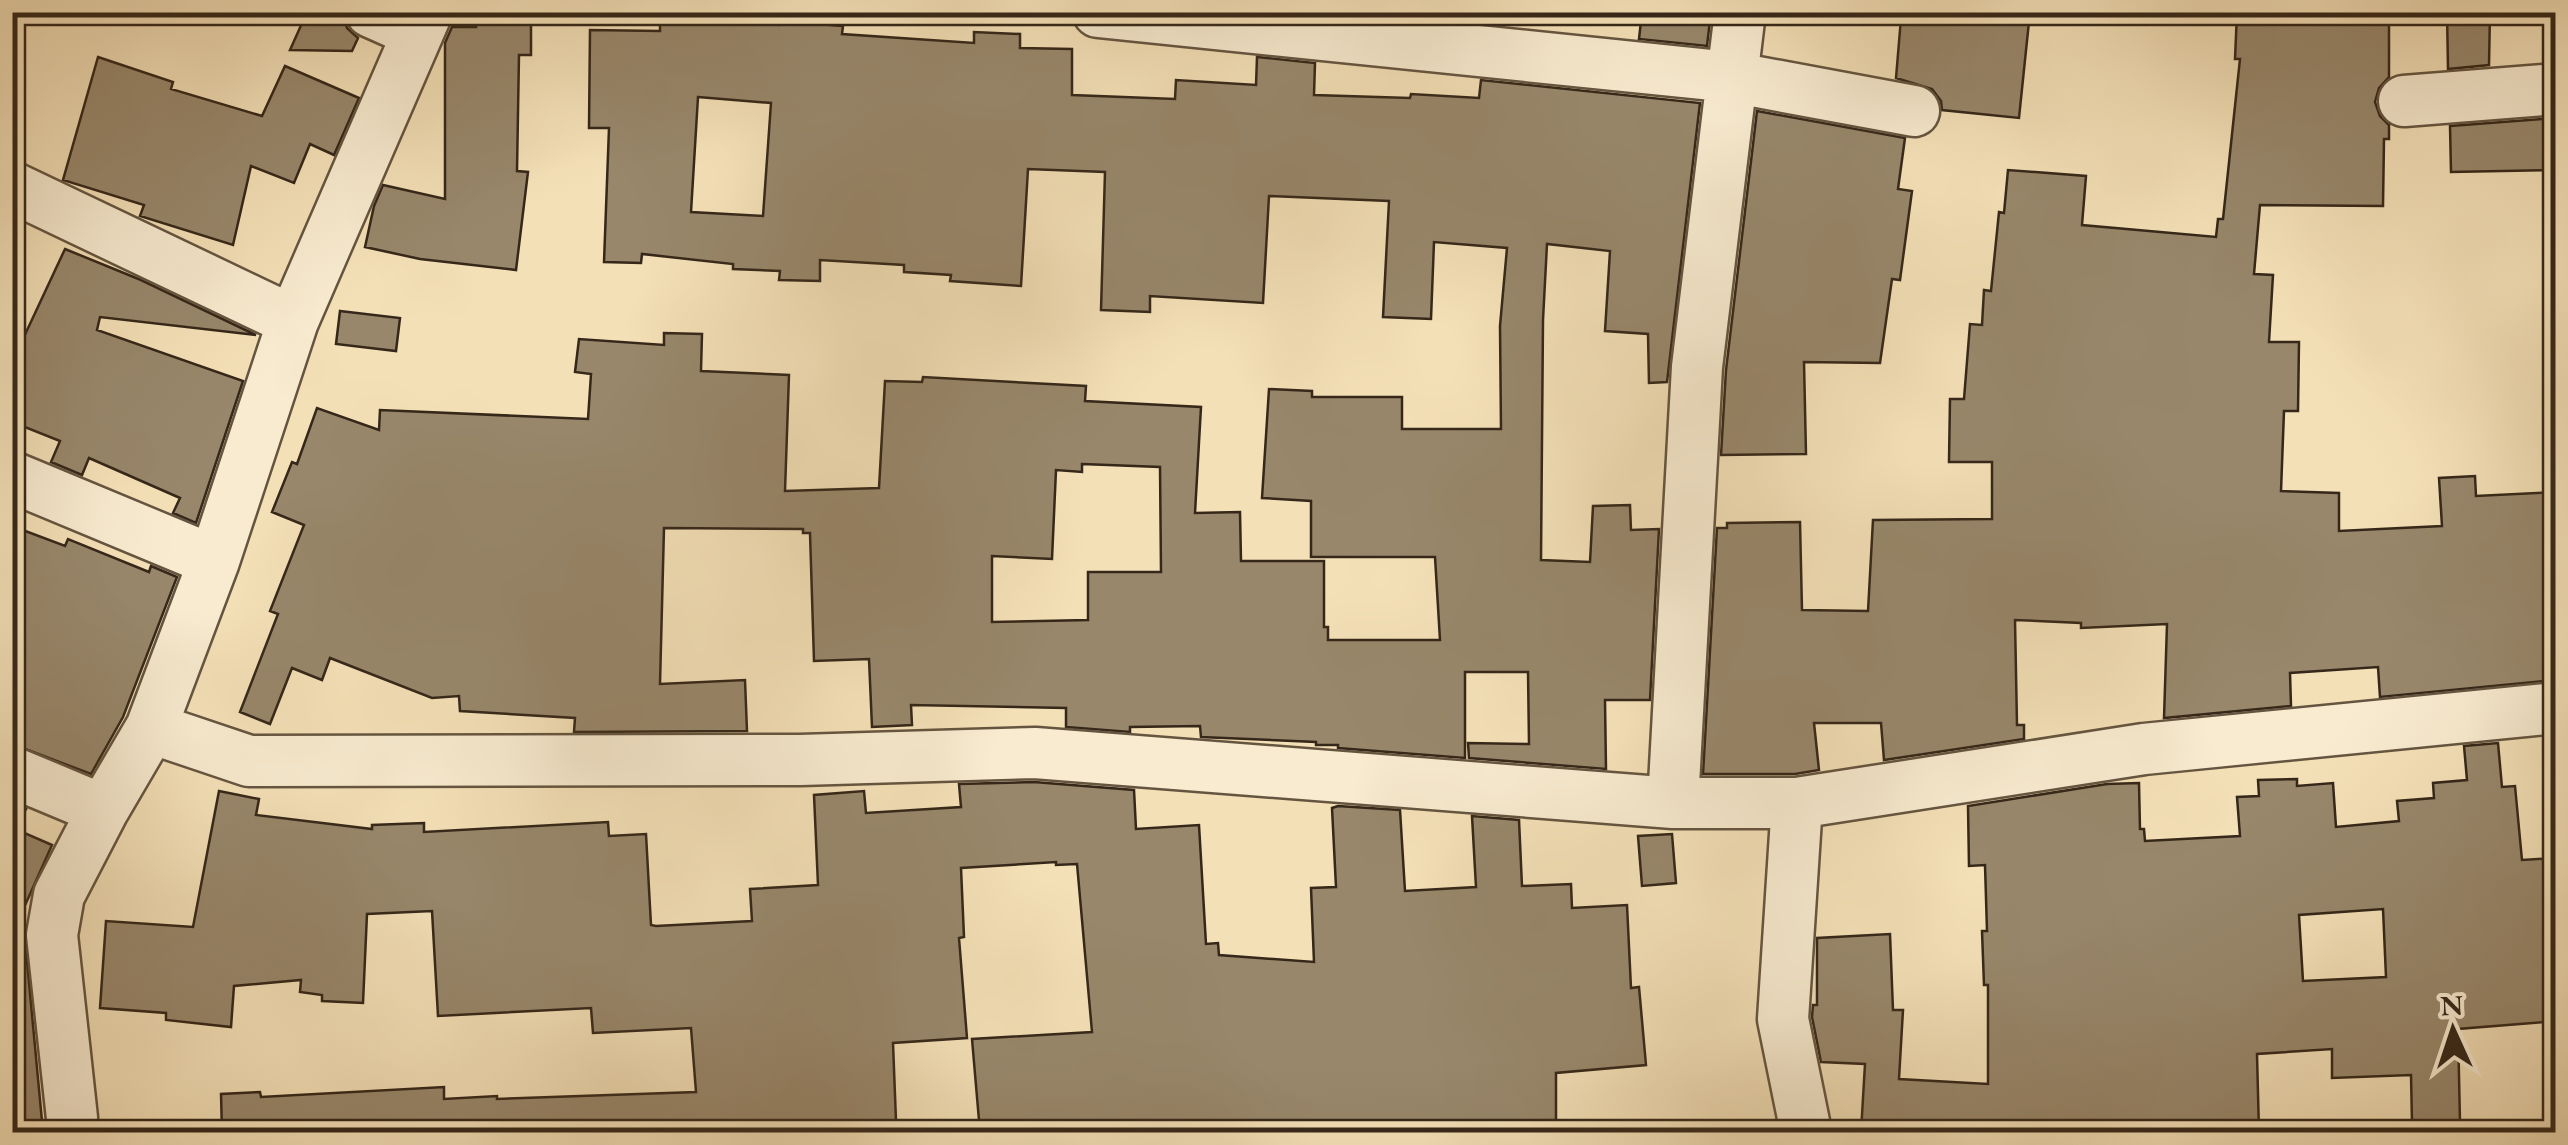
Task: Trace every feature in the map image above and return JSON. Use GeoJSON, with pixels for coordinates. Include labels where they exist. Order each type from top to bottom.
{"type":"FeatureCollection","features":[{"type":"Feature","properties":{"kind":"street"},"geometry":{"type":"LineString","coordinates":[[71,1132],[72,1118],[32,938],[151,728],[214,561],[293,322],[422,22],[371,12]]}},
{"type":"Feature","properties":{"kind":"street"},"geometry":{"type":"LineString","coordinates":[[1098,12],[1730,78],[1914,111]]}},
{"type":"Feature","properties":{"kind":"street"},"geometry":{"type":"LineString","coordinates":[[1673,803],[1698,367],[1740,12]]}},
{"type":"Feature","properties":{"kind":"street"},"geometry":{"type":"LineString","coordinates":[[2404,101],[2556,89]]}},
{"type":"Feature","properties":{"kind":"street"},"geometry":{"type":"LineString","coordinates":[[12,187],[293,322]]}},
{"type":"Feature","properties":{"kind":"street"},"geometry":{"type":"LineString","coordinates":[[12,477],[214,561]]}},
{"type":"Feature","properties":{"kind":"street"},"geometry":{"type":"LineString","coordinates":[[151,728],[249,762],[800,760],[1035,754],[1673,803],[1797,803],[2144,749],[2556,708]]}},
{"type":"Feature","properties":{"kind":"street"},"geometry":{"type":"LineString","coordinates":[[12,772],[103,810]]}},
{"type":"Feature","properties":{"kind":"street"},"geometry":{"type":"LineString","coordinates":[[1797,803],[1783,1019],[1806,1132]]}},
{"type":"Feature","properties":{"kind":"building"},"geometry":{"type":"Polygon","coordinates":[[[307,12],[343,13],[347,28],[358,38],[352,51],[290,50],[307,12]]]}},
{"type":"Feature","properties":{"kind":"building"},"geometry":{"type":"Polygon","coordinates":[[[475,12],[531,12],[531,55],[519,55],[517,171],[528,172],[516,270],[420,259],[365,247],[383,185],[445,199],[445,43],[452,27],[476,27],[475,12]]]}},
{"type":"Feature","properties":{"kind":"building"},"geometry":{"type":"Polygon","coordinates":[[[1642,12],[1711,12],[1707,46],[1639,39],[1642,12]]]}},
{"type":"Feature","properties":{"kind":"building"},"geometry":{"type":"Polygon","coordinates":[[[1987,12],[2030,12],[2019,118],[1942,110],[1932,89],[1896,78],[1901,18],[1986,24],[1987,12]]]}},
{"type":"Feature","properties":{"kind":"building"},"geometry":{"type":"Polygon","coordinates":[[[2237,12],[2389,12],[2389,77],[2379,88],[2375,102],[2380,116],[2389,125],[2389,139],[2384,139],[2383,206],[2260,205],[2254,274],[2273,275],[2269,342],[2299,342],[2298,411],[2284,411],[2281,491],[2339,493],[2339,531],[2442,526],[2439,478],[2475,476],[2476,496],[2556,492],[2556,680],[2380,697],[2378,667],[2290,673],[2291,706],[2164,718],[2167,624],[2081,628],[2081,623],[2015,620],[2017,725],[2024,725],[2024,739],[1884,760],[1881,723],[1814,723],[1819,770],[1795,774],[1703,774],[1717,528],[1727,528],[1727,523],[1800,522],[1802,610],[1868,611],[1873,520],[1992,519],[1992,462],[1949,462],[1950,399],[1964,399],[1970,324],[1982,325],[1984,290],[1991,291],[1999,212],[2004,213],[2008,170],[2086,176],[2082,225],[2216,237],[2218,219],[2223,219],[2240,59],[2235,59],[2237,12]]]}},
{"type":"Feature","properties":{"kind":"building"},"geometry":{"type":"Polygon","coordinates":[[[2447,12],[2490,12],[2489,65],[2448,69],[2447,12]]]}},
{"type":"Feature","properties":{"kind":"building"},"geometry":{"type":"Polygon","coordinates":[[[660,17],[843,26],[842,34],[974,43],[974,32],[1020,34],[1020,48],[1072,49],[1072,95],[1175,99],[1176,80],[1256,85],[1257,57],[1315,63],[1314,95],[1479,98],[1481,80],[1700,103],[1667,382],[1649,383],[1648,334],[1605,331],[1610,251],[1547,244],[1541,560],[1590,562],[1593,506],[1630,505],[1631,530],[1659,529],[1650,700],[1605,700],[1606,769],[1469,758],[1468,743],[1529,744],[1528,672],[1465,672],[1465,758],[1338,748],[1316,742],[1201,737],[1200,726],[1130,727],[1130,732],[1066,727],[1066,708],[911,705],[912,725],[872,727],[869,659],[814,661],[810,533],[803,533],[803,529],[664,528],[660,684],[745,680],[747,731],[574,732],[575,718],[460,711],[459,696],[432,698],[330,658],[322,680],[292,668],[270,724],[240,712],[278,614],[270,611],[304,525],[272,512],[292,462],[297,464],[317,408],[379,430],[380,410],[588,419],[591,374],[575,372],[579,339],[664,345],[664,333],[702,334],[701,371],[789,375],[785,491],[879,488],[885,381],[922,382],[923,377],[1086,386],[1085,401],[1201,407],[1195,513],[1240,512],[1241,561],[1324,561],[1324,627],[1328,627],[1328,640],[1440,640],[1435,557],[1311,557],[1311,501],[1262,498],[1269,389],[1312,391],[1312,397],[1402,397],[1402,429],[1501,429],[1500,326],[1507,248],[1434,242],[1431,319],[1383,317],[1389,201],[1269,196],[1263,303],[1150,296],[1150,312],[1101,310],[1105,172],[1028,169],[1021,286],[950,281],[951,275],[904,272],[904,265],[820,260],[820,281],[779,280],[780,271],[733,269],[733,264],[642,254],[641,263],[604,262],[609,128],[589,128],[590,30],[660,31],[660,17]],[[698,97],[691,212],[763,216],[771,103],[698,97]],[[1082,464],[1082,472],[1056,470],[1052,559],[992,556],[992,622],[1088,620],[1088,572],[1161,572],[1160,467],[1082,464]]]}},
{"type":"Feature","properties":{"kind":"building"},"geometry":{"type":"Polygon","coordinates":[[[98,57],[173,82],[171,89],[262,116],[285,66],[359,98],[334,155],[310,144],[294,183],[251,166],[233,245],[140,216],[144,205],[63,180],[98,57]]]}},
{"type":"Feature","properties":{"kind":"building"},"geometry":{"type":"Polygon","coordinates":[[[1757,111],[1905,138],[1898,189],[1912,191],[1900,280],[1892,279],[1880,363],[1804,362],[1806,454],[1721,455],[1726,370],[1757,111]]]}},
{"type":"Feature","properties":{"kind":"building"},"geometry":{"type":"Polygon","coordinates":[[[2556,118],[2556,170],[2451,172],[2450,126],[2556,118]]]}},
{"type":"Feature","properties":{"kind":"building"},"geometry":{"type":"Polygon","coordinates":[[[65,249],[256,335],[100,317],[97,330],[243,381],[196,523],[173,513],[180,498],[89,458],[82,475],[51,462],[60,441],[12,422],[12,338],[22,341],[65,249]]]}},
{"type":"Feature","properties":{"kind":"building"},"geometry":{"type":"Polygon","coordinates":[[[340,311],[400,318],[396,351],[336,344],[340,311]]]}},
{"type":"Feature","properties":{"kind":"building"},"geometry":{"type":"Polygon","coordinates":[[[12,526],[65,546],[68,539],[149,572],[151,566],[177,577],[123,717],[91,774],[12,744],[12,526]]]}},
{"type":"Feature","properties":{"kind":"building"},"geometry":{"type":"Polygon","coordinates":[[[2498,743],[2502,787],[2515,786],[2522,860],[2556,858],[2556,1021],[2458,1029],[2460,1122],[2412,1123],[2411,1075],[2332,1078],[2332,1049],[2257,1054],[2259,1132],[1861,1132],[1865,1064],[1821,1062],[1812,1017],[1813,1005],[1817,1005],[1817,938],[1890,934],[1893,1010],[1903,1010],[1899,1079],[1988,1084],[1988,985],[1984,985],[1982,931],[1987,931],[1985,865],[1969,866],[1968,806],[2107,784],[2139,783],[2140,829],[2144,829],[2145,841],[2240,836],[2237,797],[2259,796],[2258,780],[2297,779],[2297,786],[2333,783],[2336,827],[2399,821],[2397,801],[2434,798],[2433,783],[2467,780],[2464,746],[2498,743]],[[2383,909],[2299,915],[2303,981],[2386,977],[2383,909]]]}},
{"type":"Feature","properties":{"kind":"building"},"geometry":{"type":"Polygon","coordinates":[[[1034,782],[1134,790],[1136,829],[1199,825],[1206,944],[1218,943],[1219,955],[1314,962],[1311,888],[1336,887],[1332,808],[1400,810],[1405,891],[1476,887],[1472,816],[1519,820],[1522,886],[1571,884],[1572,908],[1627,905],[1631,988],[1639,987],[1646,1065],[1556,1073],[1556,1132],[980,1132],[972,1039],[1092,1032],[1077,864],[1056,862],[961,868],[964,937],[959,938],[967,1038],[893,1043],[896,1121],[794,1128],[794,1132],[222,1132],[221,1094],[260,1092],[261,1097],[444,1087],[444,1099],[497,1099],[696,1092],[691,1028],[593,1033],[591,1008],[438,1016],[432,911],[367,914],[363,1003],[322,1001],[322,995],[300,992],[301,980],[234,986],[231,1027],[166,1020],[166,1013],[100,1008],[106,921],[193,927],[219,791],[259,799],[256,815],[372,829],[372,825],[424,823],[424,832],[608,822],[609,836],[646,834],[651,925],[656,926],[752,921],[750,889],[818,885],[814,795],[864,791],[866,813],[961,807],[959,784],[1034,782]]]}},
{"type":"Feature","properties":{"kind":"building"},"geometry":{"type":"Polygon","coordinates":[[[12,803],[26,809],[15,829],[52,845],[14,930],[24,929],[43,1132],[12,1132],[12,803]]]}},
{"type":"Feature","properties":{"kind":"building"},"geometry":{"type":"Polygon","coordinates":[[[1672,834],[1676,883],[1642,886],[1638,836],[1672,834]]]}}]}
